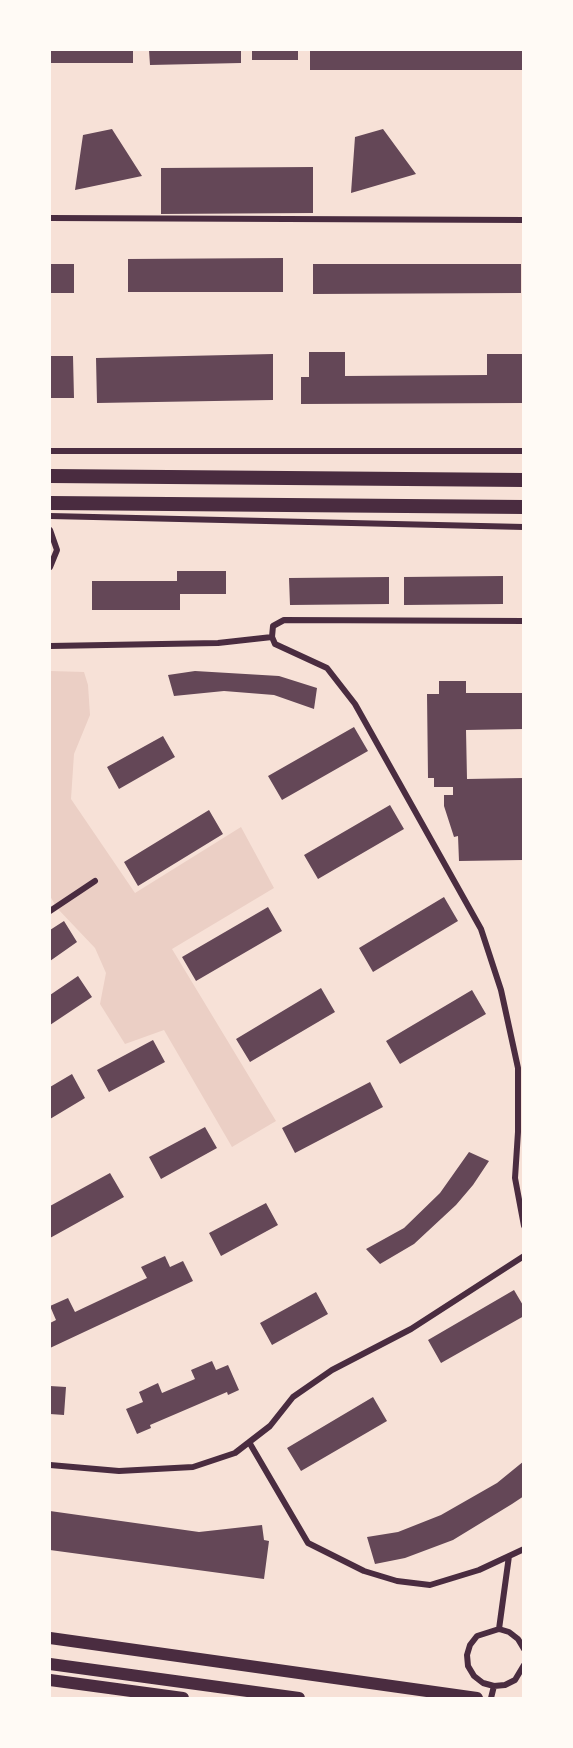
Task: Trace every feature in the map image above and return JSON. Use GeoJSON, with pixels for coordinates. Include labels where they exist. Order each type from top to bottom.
{"type":"FeatureCollection","features":[{"type":"Feature","properties":{"kind":"main road"},"geometry":{"type":"LineString","coordinates":[[50,476],[524,480]]}},
{"type":"Feature","properties":{"kind":"main road"},"geometry":{"type":"LineString","coordinates":[[50,503],[524,507]]}},
{"type":"Feature","properties":{"kind":"main road"},"geometry":{"type":"LineString","coordinates":[[50,1638],[477,1698]]}},
{"type":"Feature","properties":{"kind":"main road"},"geometry":{"type":"LineString","coordinates":[[50,1664],[299,1698]]}},
{"type":"Feature","properties":{"kind":"main road"},"geometry":{"type":"LineString","coordinates":[[50,1680],[183,1698]]}},
{"type":"Feature","properties":{"kind":"street"},"geometry":{"type":"LineString","coordinates":[[50,218],[524,220]]}},
{"type":"Feature","properties":{"kind":"street"},"geometry":{"type":"LineString","coordinates":[[50,451],[524,451]]}},
{"type":"Feature","properties":{"kind":"street"},"geometry":{"type":"LineString","coordinates":[[50,516],[524,527]]}},
{"type":"Feature","properties":{"kind":"street"},"geometry":{"type":"LineString","coordinates":[[50,530],[57,549],[50,567]]}},
{"type":"Feature","properties":{"kind":"street"},"geometry":{"type":"LineString","coordinates":[[524,621],[285,620],[273,626],[272,637],[275,644],[327,668],[355,704],[481,929],[501,990],[518,1068],[515,1178],[524,1226]]}},
{"type":"Feature","properties":{"kind":"street"},"geometry":{"type":"LineString","coordinates":[[50,646],[218,643],[272,637]]}},
{"type":"Feature","properties":{"kind":"street"},"geometry":{"type":"LineString","coordinates":[[50,911],[95,881]]}},
{"type":"Feature","properties":{"kind":"street"},"geometry":{"type":"LineString","coordinates":[[50,1465],[118,1471],[193,1467],[235,1453],[270,1426],[293,1398],[332,1370],[411,1329],[524,1256]]}},
{"type":"Feature","properties":{"kind":"street"},"geometry":{"type":"LineString","coordinates":[[249,1442],[308,1544],[364,1571],[397,1581],[430,1585],[478,1570],[524,1549]]}},
{"type":"Feature","properties":{"kind":"street"},"geometry":{"type":"LineString","coordinates":[[499,1629],[509,1556]]}},
{"type":"Feature","properties":{"kind":"street"},"geometry":{"type":"LineString","coordinates":[[524,1649],[518,1639],[509,1632],[499,1629],[477,1636],[470,1644],[467,1655],[468,1666],[474,1676],[483,1683],[494,1686],[505,1685],[515,1680],[524,1665]]}},
{"type":"Feature","properties":{"kind":"street"},"geometry":{"type":"LineString","coordinates":[[491,1698],[494,1686]]}},
{"type":"Feature","properties":{"kind":"shaded area"},"geometry":{"type":"Polygon","coordinates":[[[50,671],[84,672],[88,685],[90,715],[74,754],[71,799],[135,893],[241,827],[274,888],[172,949],[276,1121],[232,1147],[164,1030],[125,1044],[100,1004],[106,973],[95,948],[57,908],[50,896],[50,671]]]}},
{"type":"Feature","properties":{"kind":"building"},"geometry":{"type":"Polygon","coordinates":[[[50,50],[133,50],[133,63],[50,63],[50,50]]]}},
{"type":"Feature","properties":{"kind":"building"},"geometry":{"type":"Polygon","coordinates":[[[149,50],[241,50],[241,63],[150,65],[149,50]]]}},
{"type":"Feature","properties":{"kind":"building"},"geometry":{"type":"Polygon","coordinates":[[[252,50],[298,50],[298,60],[252,60],[252,50]]]}},
{"type":"Feature","properties":{"kind":"building"},"geometry":{"type":"Polygon","coordinates":[[[310,50],[524,50],[524,70],[310,70],[310,50]]]}},
{"type":"Feature","properties":{"kind":"building"},"geometry":{"type":"Polygon","coordinates":[[[112,129],[142,176],[75,190],[83,135],[112,129]]]}},
{"type":"Feature","properties":{"kind":"building"},"geometry":{"type":"Polygon","coordinates":[[[383,129],[416,174],[351,193],[355,137],[383,129]]]}},
{"type":"Feature","properties":{"kind":"building"},"geometry":{"type":"Polygon","coordinates":[[[313,167],[313,213],[161,214],[161,168],[313,167]]]}},
{"type":"Feature","properties":{"kind":"building"},"geometry":{"type":"Polygon","coordinates":[[[283,258],[283,292],[128,292],[128,259],[283,258]]]}},
{"type":"Feature","properties":{"kind":"building"},"geometry":{"type":"Polygon","coordinates":[[[50,264],[74,264],[74,293],[50,293],[50,264]]]}},
{"type":"Feature","properties":{"kind":"building"},"geometry":{"type":"Polygon","coordinates":[[[313,264],[521,264],[521,293],[313,294],[313,264]]]}},
{"type":"Feature","properties":{"kind":"building"},"geometry":{"type":"Polygon","coordinates":[[[309,352],[345,352],[345,376],[487,375],[487,354],[524,354],[524,403],[301,404],[301,377],[309,377],[309,352]]]}},
{"type":"Feature","properties":{"kind":"building"},"geometry":{"type":"Polygon","coordinates":[[[273,354],[273,400],[97,403],[96,358],[273,354]]]}},
{"type":"Feature","properties":{"kind":"building"},"geometry":{"type":"Polygon","coordinates":[[[50,356],[73,356],[74,398],[50,398],[50,356]]]}},
{"type":"Feature","properties":{"kind":"building"},"geometry":{"type":"Polygon","coordinates":[[[177,571],[226,571],[226,594],[180,594],[180,610],[92,610],[92,581],[177,581],[177,571]]]}},
{"type":"Feature","properties":{"kind":"building"},"geometry":{"type":"Polygon","coordinates":[[[503,576],[503,604],[404,605],[404,577],[503,576]]]}},
{"type":"Feature","properties":{"kind":"building"},"geometry":{"type":"Polygon","coordinates":[[[389,577],[389,604],[290,605],[289,578],[389,577]]]}},
{"type":"Feature","properties":{"kind":"building"},"geometry":{"type":"Polygon","coordinates":[[[195,671],[279,676],[317,688],[314,709],[274,695],[224,691],[174,696],[168,675],[195,671]]]}},
{"type":"Feature","properties":{"kind":"building"},"geometry":{"type":"Polygon","coordinates":[[[439,681],[466,681],[466,693],[524,693],[524,729],[466,730],[467,779],[524,778],[523,860],[459,861],[458,836],[454,837],[444,806],[444,795],[453,795],[453,787],[434,787],[434,778],[428,778],[427,694],[439,694],[439,681]]]}},
{"type":"Feature","properties":{"kind":"building"},"geometry":{"type":"Polygon","coordinates":[[[354,727],[368,751],[282,800],[268,776],[354,727]]]}},
{"type":"Feature","properties":{"kind":"building"},"geometry":{"type":"Polygon","coordinates":[[[163,736],[175,757],[119,789],[107,767],[163,736]]]}},
{"type":"Feature","properties":{"kind":"building"},"geometry":{"type":"Polygon","coordinates":[[[390,805],[404,829],[318,879],[304,855],[390,805]]]}},
{"type":"Feature","properties":{"kind":"building"},"geometry":{"type":"Polygon","coordinates":[[[209,810],[223,834],[138,886],[124,862],[209,810]]]}},
{"type":"Feature","properties":{"kind":"building"},"geometry":{"type":"Polygon","coordinates":[[[444,897],[458,921],[373,972],[359,948],[444,897]]]}},
{"type":"Feature","properties":{"kind":"building"},"geometry":{"type":"Polygon","coordinates":[[[268,907],[282,931],[196,981],[182,957],[268,907]]]}},
{"type":"Feature","properties":{"kind":"building"},"geometry":{"type":"Polygon","coordinates":[[[64,921],[77,942],[50,961],[50,930],[64,921]]]}},
{"type":"Feature","properties":{"kind":"building"},"geometry":{"type":"Polygon","coordinates":[[[78,976],[92,997],[50,1025],[50,995],[78,976]]]}},
{"type":"Feature","properties":{"kind":"building"},"geometry":{"type":"Polygon","coordinates":[[[321,988],[335,1012],[250,1062],[236,1039],[321,988]]]}},
{"type":"Feature","properties":{"kind":"building"},"geometry":{"type":"Polygon","coordinates":[[[472,990],[486,1014],[400,1064],[386,1041],[472,990]]]}},
{"type":"Feature","properties":{"kind":"building"},"geometry":{"type":"Polygon","coordinates":[[[153,1040],[165,1062],[109,1092],[97,1070],[153,1040]]]}},
{"type":"Feature","properties":{"kind":"building"},"geometry":{"type":"Polygon","coordinates":[[[72,1074],[85,1098],[50,1119],[50,1087],[72,1074]]]}},
{"type":"Feature","properties":{"kind":"building"},"geometry":{"type":"Polygon","coordinates":[[[370,1082],[383,1107],[295,1153],[282,1128],[370,1082]]]}},
{"type":"Feature","properties":{"kind":"building"},"geometry":{"type":"Polygon","coordinates":[[[205,1127],[217,1148],[161,1179],[149,1157],[205,1127]]]}},
{"type":"Feature","properties":{"kind":"building"},"geometry":{"type":"Polygon","coordinates":[[[469,1152],[489,1161],[473,1185],[456,1205],[414,1244],[380,1264],[366,1249],[404,1228],[440,1193],[469,1152]]]}},
{"type":"Feature","properties":{"kind":"building"},"geometry":{"type":"Polygon","coordinates":[[[110,1173],[124,1197],[50,1238],[50,1206],[110,1173]]]}},
{"type":"Feature","properties":{"kind":"building"},"geometry":{"type":"Polygon","coordinates":[[[266,1203],[278,1225],[221,1256],[209,1233],[266,1203]]]}},
{"type":"Feature","properties":{"kind":"building"},"geometry":{"type":"Polygon","coordinates":[[[165,1256],[170,1267],[183,1261],[193,1281],[50,1348],[50,1323],[56,1320],[50,1306],[68,1298],[75,1312],[147,1278],[141,1267],[165,1256]]]}},
{"type":"Feature","properties":{"kind":"building"},"geometry":{"type":"Polygon","coordinates":[[[514,1290],[524,1307],[524,1316],[441,1363],[428,1340],[514,1290]]]}},
{"type":"Feature","properties":{"kind":"building"},"geometry":{"type":"Polygon","coordinates":[[[316,1292],[328,1314],[272,1345],[260,1323],[316,1292]]]}},
{"type":"Feature","properties":{"kind":"building"},"geometry":{"type":"Polygon","coordinates":[[[212,1361],[216,1370],[228,1365],[239,1390],[228,1395],[227,1392],[150,1425],[151,1428],[137,1434],[126,1409],[143,1402],[139,1392],[158,1383],[162,1393],[195,1379],[191,1370],[212,1361]]]}},
{"type":"Feature","properties":{"kind":"building"},"geometry":{"type":"Polygon","coordinates":[[[50,1386],[66,1387],[64,1415],[50,1414],[50,1386]]]}},
{"type":"Feature","properties":{"kind":"building"},"geometry":{"type":"Polygon","coordinates":[[[373,1397],[387,1421],[301,1471],[287,1448],[373,1397]]]}},
{"type":"Feature","properties":{"kind":"building"},"geometry":{"type":"Polygon","coordinates":[[[524,1461],[524,1496],[453,1540],[405,1558],[375,1564],[367,1537],[398,1532],[441,1515],[497,1483],[524,1461]]]}},
{"type":"Feature","properties":{"kind":"building"},"geometry":{"type":"Polygon","coordinates":[[[50,1511],[199,1532],[262,1525],[264,1540],[269,1541],[264,1579],[50,1550],[50,1511]]]}}]}
